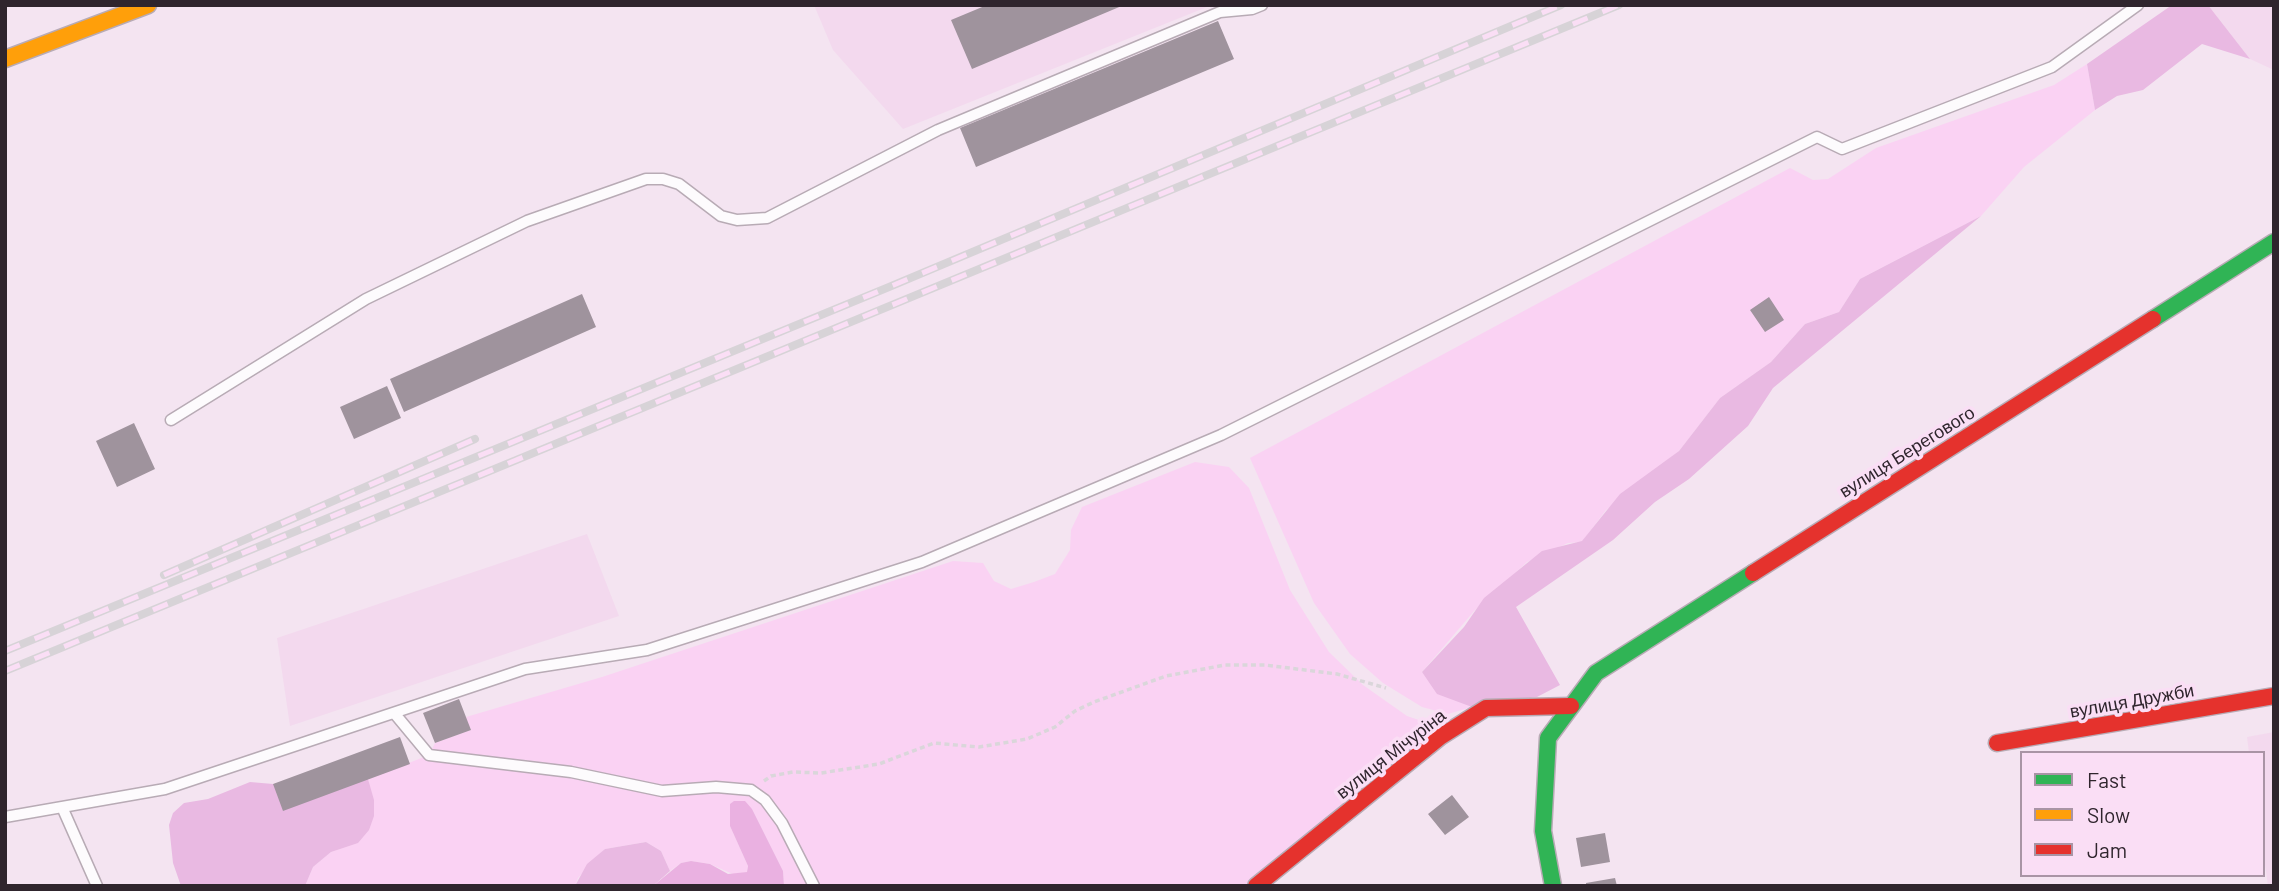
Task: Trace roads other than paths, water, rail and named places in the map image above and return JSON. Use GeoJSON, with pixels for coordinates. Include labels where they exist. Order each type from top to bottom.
{"type":"FeatureCollection","features":[{"type":"Feature","properties":{"kind":"street"},"geometry":{"type":"LineString","coordinates":[[5,59],[148,5]]}},
{"type":"Feature","properties":{"kind":"street","name":"вулиця Берегового"},"geometry":{"type":"LineString","coordinates":[[1553,886],[1543,831],[1548,738],[1596,673],[2274,242]]}},
{"type":"Feature","properties":{"kind":"street","name":"вулиця Дружби"},"geometry":{"type":"LineString","coordinates":[[1997,743],[2274,696]]}},
{"type":"Feature","properties":{"kind":"street","name":"вулиця Мічуріна"},"geometry":{"type":"LineString","coordinates":[[1256,886],[1440,737],[1486,708],[1571,706]]}},
{"type":"Feature","properties":{"kind":"lane"},"geometry":{"type":"LineString","coordinates":[[171,420],[366,299],[527,221],[646,179],[679,184],[721,216],[737,220],[767,218],[938,130],[1220,12],[1252,9],[1262,5]]}},
{"type":"Feature","properties":{"kind":"lane"},"geometry":{"type":"LineString","coordinates":[[5,817],[165,789],[525,669],[647,650],[922,562],[1221,435],[1816,138],[1842,149],[2052,67],[2138,5]]}},
{"type":"Feature","properties":{"kind":"lane"},"geometry":{"type":"LineString","coordinates":[[395,714],[429,755],[571,772],[662,791],[716,787],[751,790],[765,800],[782,823],[814,886]]}},
{"type":"Feature","properties":{"kind":"lane"},"geometry":{"type":"LineString","coordinates":[[62,807],[97,886]]}},
{"type":"Feature","properties":{"kind":"railway"},"geometry":{"type":"LineString","coordinates":[[5,651],[889,287],[1561,5]]}},
{"type":"Feature","properties":{"kind":"railway"},"geometry":{"type":"LineString","coordinates":[[5,671],[1619,5]]}},
{"type":"Feature","properties":{"kind":"railway"},"geometry":{"type":"LineString","coordinates":[[164,575],[475,439]]}}]}
